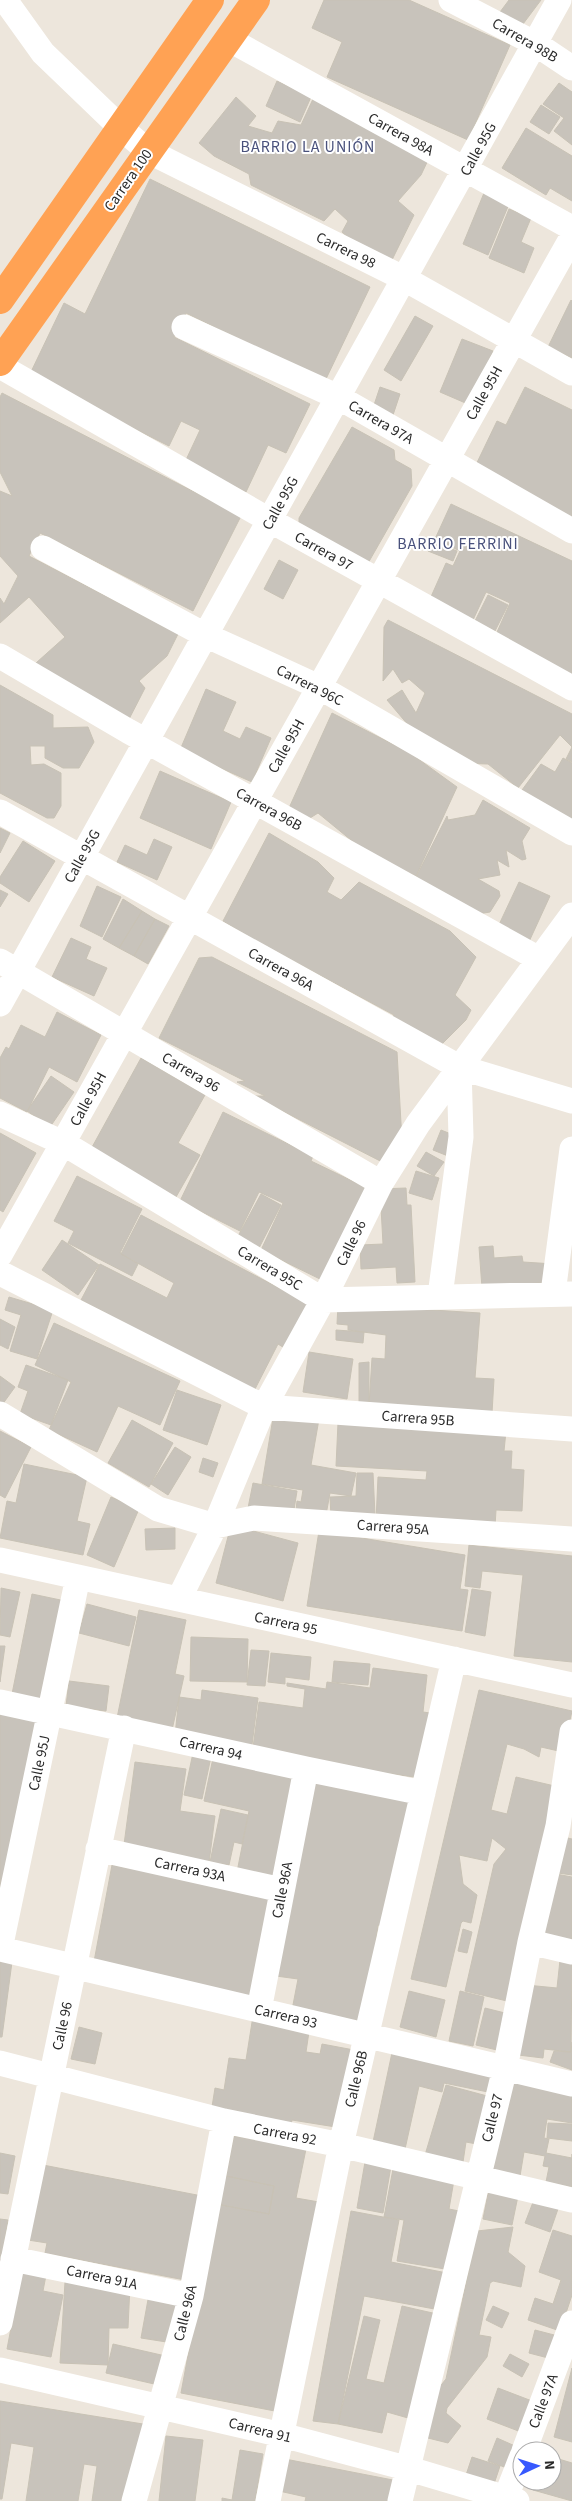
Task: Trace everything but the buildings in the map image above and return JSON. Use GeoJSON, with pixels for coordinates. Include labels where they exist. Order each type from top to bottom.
{"type":"FeatureCollection","features":[{"type":"Feature","properties":{"kind":"highway"},"geometry":{"type":"LineString","coordinates":[[0,300],[210,0]]}},
{"type":"Feature","properties":{"kind":"highway","name":"Carrera 100"},"geometry":{"type":"LineString","coordinates":[[0,362],[148,151],[230,40],[256,0]]}},
{"type":"Feature","properties":{"kind":"street","name":"Carrera 98"},"geometry":{"type":"LineString","coordinates":[[5,0],[43,53],[121,128],[148,151],[403,278],[572,373]]}},
{"type":"Feature","properties":{"kind":"street","name":"Carrera 98B"},"geometry":{"type":"LineString","coordinates":[[450,0],[536,44],[572,68]]}},
{"type":"Feature","properties":{"kind":"street","name":"Calle 95G"},"geometry":{"type":"LineString","coordinates":[[0,1004],[9,966],[81,858],[205,635],[271,521],[403,278],[466,170],[559,0]]}},
{"type":"Feature","properties":{"kind":"street","name":"Carrera 98A"},"geometry":{"type":"LineString","coordinates":[[230,40],[572,228]]}},
{"type":"Feature","properties":{"kind":"street","name":"Calle 95H"},"geometry":{"type":"LineString","coordinates":[[0,1255],[572,237]]}},
{"type":"Feature","properties":{"kind":"street","name":"Carrera 97A"},"geometry":{"type":"LineString","coordinates":[[184,327],[338,397],[572,531]]}},
{"type":"Feature","properties":{"kind":"street","name":"Carrera 97"},"geometry":{"type":"LineString","coordinates":[[0,366],[271,521],[572,688]]}},
{"type":"Feature","properties":{"kind":"street","name":"Carrera 96C"},"geometry":{"type":"LineString","coordinates":[[43,548],[205,635],[319,687],[572,832]]}},
{"type":"Feature","properties":{"kind":"street","name":"Carrera 96B"},"geometry":{"type":"LineString","coordinates":[[0,656],[146,741],[539,959]]}},
{"type":"Feature","properties":{"kind":"street","name":"Carrera 96A"},"geometry":{"type":"LineString","coordinates":[[0,812],[459,1068],[572,1101]]}},
{"type":"Feature","properties":{"kind":"street","name":"Calle 96"},"geometry":{"type":"LineString","coordinates":[[179,1599],[215,1526],[264,1407],[323,1300],[381,1183],[418,1124],[572,915]]}},
{"type":"Feature","properties":{"kind":"street","name":"Carrera 96"},"geometry":{"type":"LineString","coordinates":[[9,966],[381,1183]]}},
{"type":"Feature","properties":{"kind":"street"},"geometry":{"type":"LineString","coordinates":[[440,1296],[460,1137],[459,1068]]}},
{"type":"Feature","properties":{"kind":"street","name":"Carrera 95C"},"geometry":{"type":"LineString","coordinates":[[0,1114],[63,1143],[323,1300]]}},
{"type":"Feature","properties":{"kind":"street"},"geometry":{"type":"LineString","coordinates":[[323,1300],[562,1294],[572,1149]]}},
{"type":"Feature","properties":{"kind":"street"},"geometry":{"type":"LineString","coordinates":[[0,1273],[264,1407]]}},
{"type":"Feature","properties":{"kind":"street","name":"Carrera 95B"},"geometry":{"type":"LineString","coordinates":[[264,1407],[572,1429]]}},
{"type":"Feature","properties":{"kind":"street"},"geometry":{"type":"LineString","coordinates":[[0,1414],[158,1509],[215,1526]]}},
{"type":"Feature","properties":{"kind":"street","name":"Carrera 95A"},"geometry":{"type":"LineString","coordinates":[[215,1526],[254,1518],[572,1539]]}},
{"type":"Feature","properties":{"kind":"street","name":"Carrera 95"},"geometry":{"type":"LineString","coordinates":[[0,1560],[572,1685]]}},
{"type":"Feature","properties":{"kind":"street","name":"Calle 95J"},"geometry":{"type":"LineString","coordinates":[[0,1949],[78,1577]]}},
{"type":"Feature","properties":{"kind":"street","name":"Calle 96B"},"geometry":{"type":"LineString","coordinates":[[268,2501],[340,2145],[454,1659]]}},
{"type":"Feature","properties":{"kind":"street","name":"Carrera 94"},"geometry":{"type":"LineString","coordinates":[[0,1702],[306,1769],[423,1792]]}},
{"type":"Feature","properties":{"kind":"street","name":"Calle 96"},"geometry":{"type":"LineString","coordinates":[[0,2324],[124,1728]]}},
{"type":"Feature","properties":{"kind":"street","name":"Calle 97"},"geometry":{"type":"LineString","coordinates":[[400,2501],[406,2468],[505,2068],[530,1942],[565,1827],[572,1732]]}},
{"type":"Feature","properties":{"kind":"street","name":"Calle 96A"},"geometry":{"type":"LineString","coordinates":[[259,2010],[306,1769]]}},
{"type":"Feature","properties":{"kind":"street","name":"Carrera 93A"},"geometry":{"type":"LineString","coordinates":[[98,1849],[282,1890]]}},
{"type":"Feature","properties":{"kind":"street"},"geometry":{"type":"LineString","coordinates":[[530,1942],[572,1952]]}},
{"type":"Feature","properties":{"kind":"street","name":"Carrera 93"},"geometry":{"type":"LineString","coordinates":[[0,1949],[572,2084]]}},
{"type":"Feature","properties":{"kind":"street","name":"Carrera 92"},"geometry":{"type":"LineString","coordinates":[[0,2063],[224,2121],[340,2145],[572,2200]]}},
{"type":"Feature","properties":{"kind":"street","name":"Calle 96A"},"geometry":{"type":"LineString","coordinates":[[134,2501],[191,2296],[224,2121]]}},
{"type":"Feature","properties":{"kind":"street","name":"Carrera 91A"},"geometry":{"type":"LineString","coordinates":[[13,2259],[191,2296]]}},
{"type":"Feature","properties":{"kind":"street","name":"Calle 97A"},"geometry":{"type":"LineString","coordinates":[[528,2441],[572,2323]]}},
{"type":"Feature","properties":{"kind":"street","name":"Carrera 91"},"geometry":{"type":"LineString","coordinates":[[0,2370],[282,2434],[512,2499]]}},
{"type":"Feature","properties":{"kind":"district","name":"BARRIO LA UNIÓN"},"geometry":{"type":"Point","coordinates":[308,146]}},
{"type":"Feature","properties":{"kind":"district","name":"BARRIO FERRINI"},"geometry":{"type":"Point","coordinates":[458,543]}}]}
